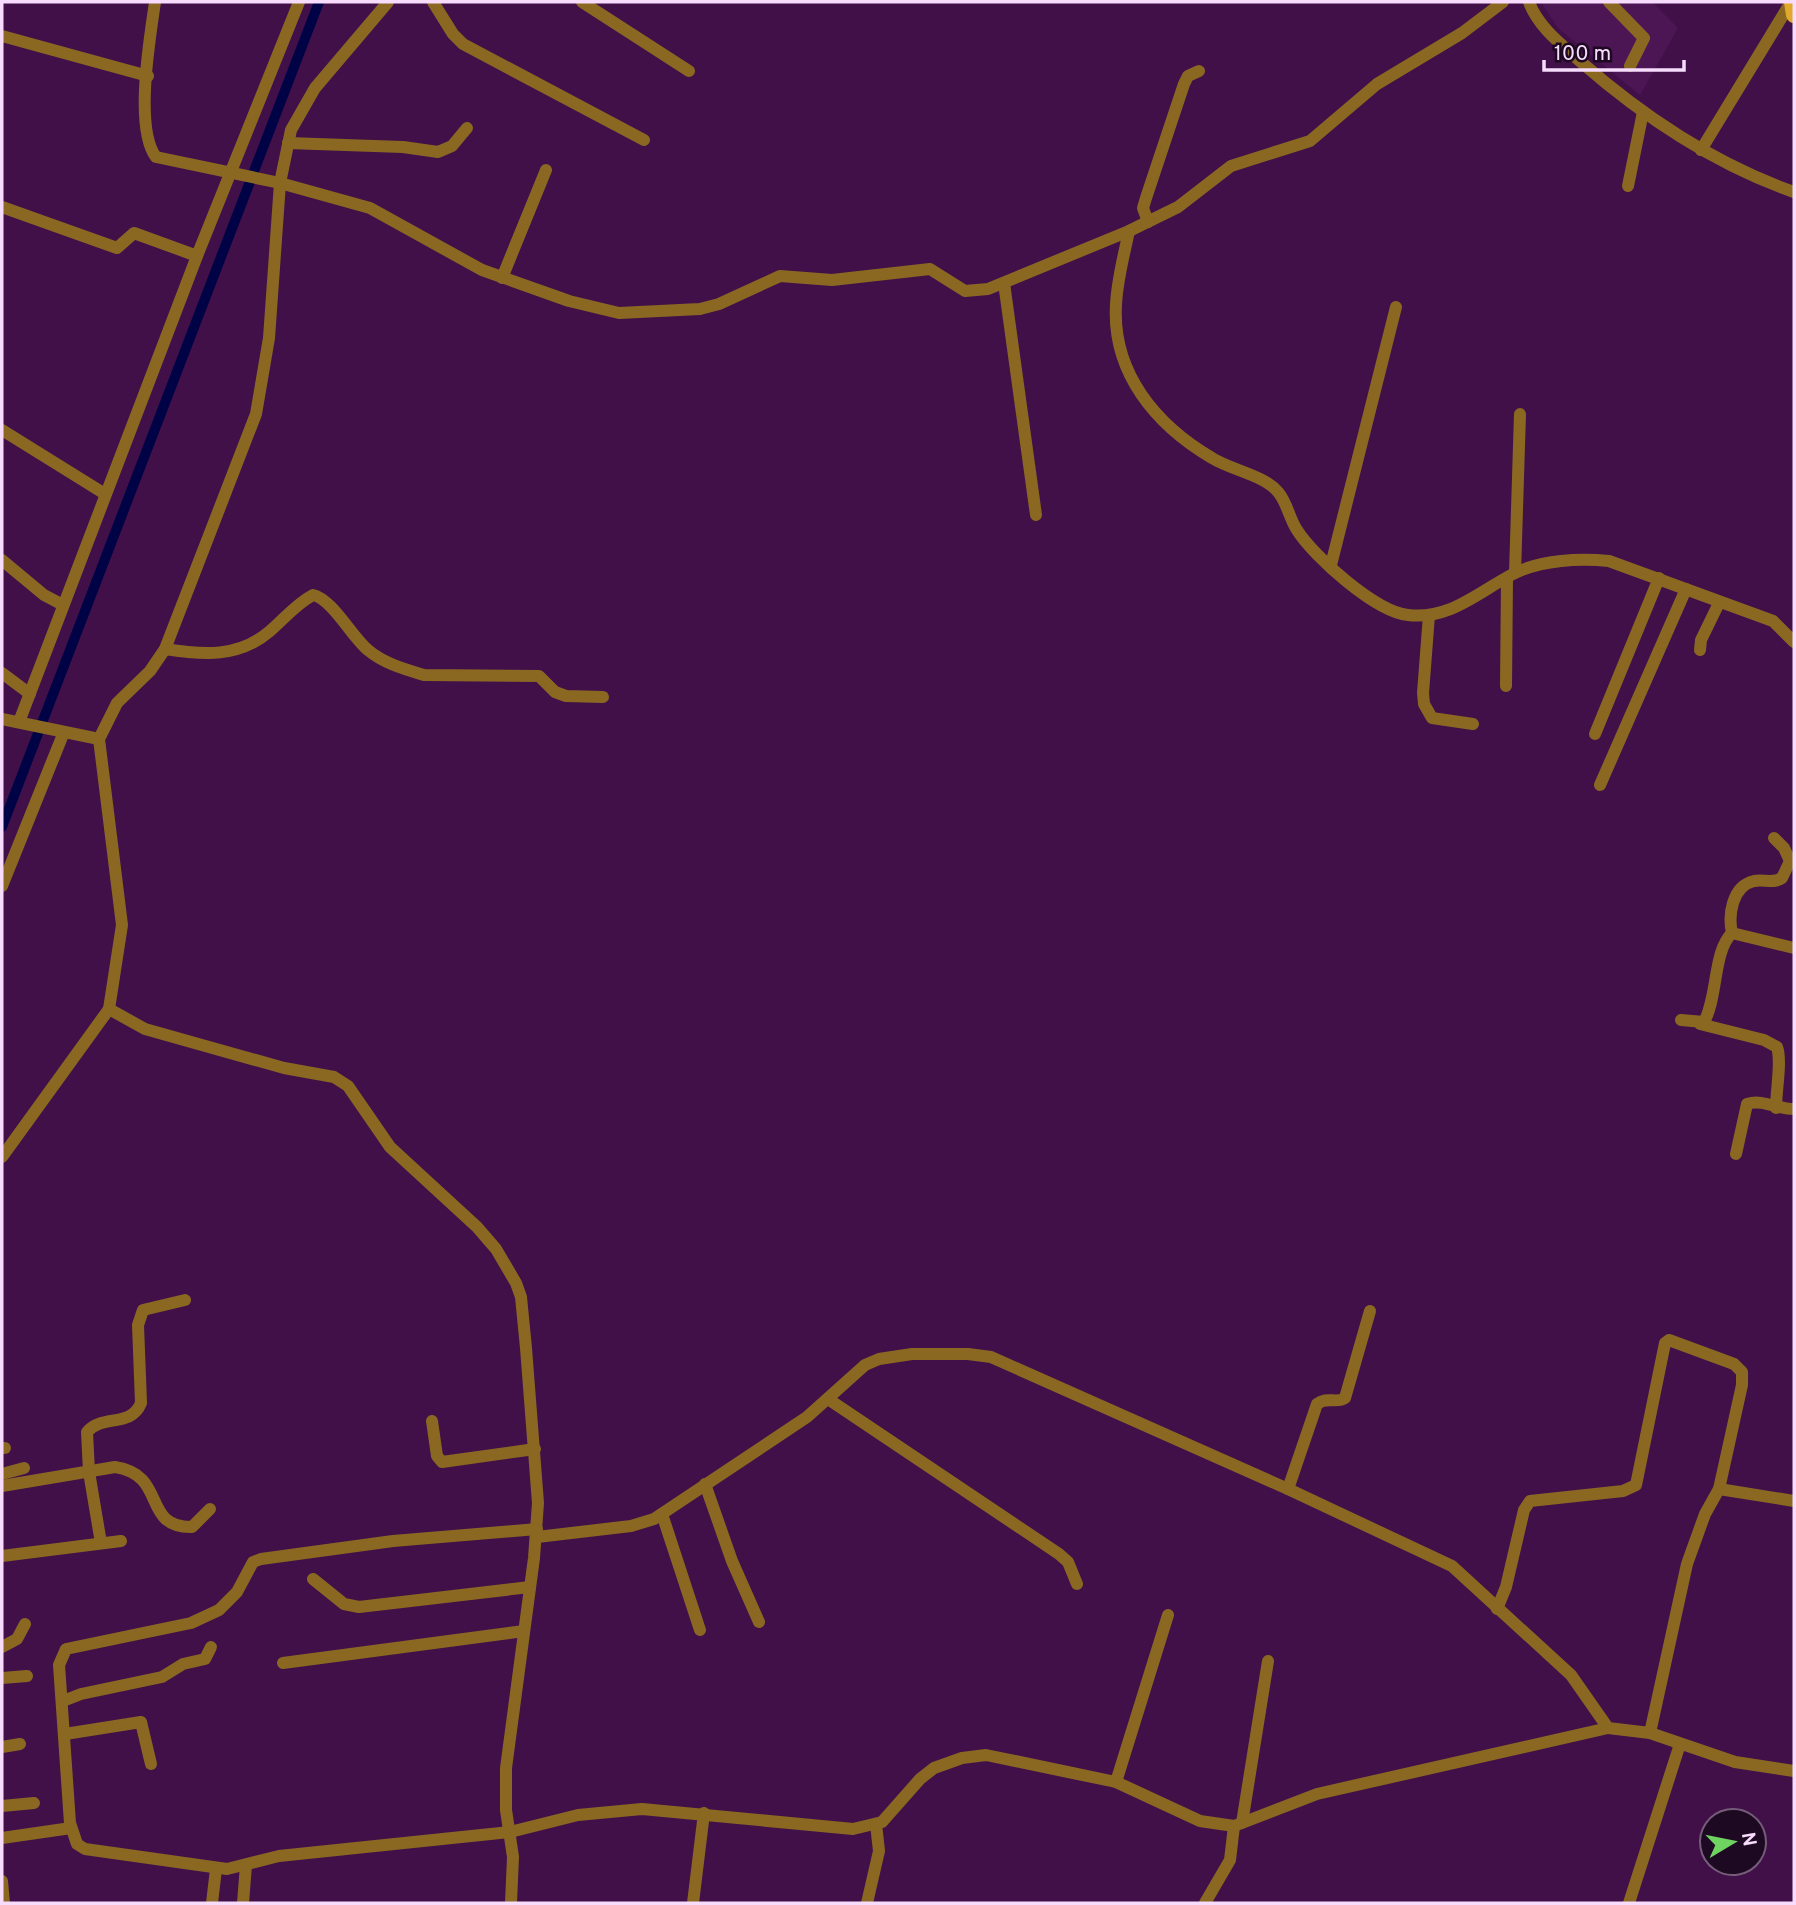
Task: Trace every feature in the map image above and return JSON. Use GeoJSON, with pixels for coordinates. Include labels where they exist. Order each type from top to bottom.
{"type":"FeatureCollection","features":[{"type":"Feature","properties":{"kind":"main road"},"geometry":{"type":"LineString","coordinates":[[1791,2],[1794,15]]}},
{"type":"Feature","properties":{"kind":"street"},"geometry":{"type":"LineString","coordinates":[[155,2],[145,121],[150,149],[156,157],[280,183],[378,211],[449,253],[502,278],[569,301],[619,313],[678,312],[711,306],[780,276],[832,280],[922,268],[940,273],[965,290],[978,291],[1004,283],[1148,222],[1197,195],[1231,166],[1310,141],[1377,84],[1462,33],[1503,2]]}},
{"type":"Feature","properties":{"kind":"street"},"geometry":{"type":"LineString","coordinates":[[25,723],[30,694],[105,494],[299,2]]}},
{"type":"Feature","properties":{"kind":"street"},"geometry":{"type":"LineString","coordinates":[[2,1157],[109,1009],[122,925],[99,739],[117,703],[150,671],[165,649],[256,414],[269,338],[280,183],[288,143],[298,115],[315,88],[388,2]]}},
{"type":"Feature","properties":{"kind":"street"},"geometry":{"type":"LineString","coordinates":[[433,2],[453,34],[463,44],[644,140]]}},
{"type":"Feature","properties":{"kind":"street"},"geometry":{"type":"LineString","coordinates":[[582,2],[689,71]]}},
{"type":"Feature","properties":{"kind":"street"},"geometry":{"type":"LineString","coordinates":[[1529,2],[1553,37],[1643,112],[1701,150],[1794,192]]}},
{"type":"Feature","properties":{"kind":"street"},"geometry":{"type":"LineString","coordinates":[[1609,2],[1644,38],[1630,66]]}},
{"type":"Feature","properties":{"kind":"street"},"geometry":{"type":"LineString","coordinates":[[1701,150],[1791,2]]}},
{"type":"Feature","properties":{"kind":"street"},"geometry":{"type":"LineString","coordinates":[[2,36],[148,76]]}},
{"type":"Feature","properties":{"kind":"street"},"geometry":{"type":"LineString","coordinates":[[1148,222],[1143,208],[1153,176],[1186,79],[1199,71]]}},
{"type":"Feature","properties":{"kind":"street"},"geometry":{"type":"LineString","coordinates":[[1628,186],[1643,112]]}},
{"type":"Feature","properties":{"kind":"street"},"geometry":{"type":"LineString","coordinates":[[288,143],[403,147],[438,152],[452,146],[467,128]]}},
{"type":"Feature","properties":{"kind":"street"},"geometry":{"type":"LineString","coordinates":[[502,278],[546,170]]}},
{"type":"Feature","properties":{"kind":"street"},"geometry":{"type":"LineString","coordinates":[[2,207],[117,248],[134,233],[197,256]]}},
{"type":"Feature","properties":{"kind":"street"},"geometry":{"type":"LineString","coordinates":[[1129,231],[1118,288],[1116,323],[1125,364],[1135,387],[1161,421],[1175,432],[1212,458],[1278,491],[1298,533],[1331,565],[1384,609],[1409,615],[1429,615],[1459,606],[1511,576],[1559,562],[1597,560],[1635,568],[1719,603],[1773,621],[1794,642]]}},
{"type":"Feature","properties":{"kind":"street"},"geometry":{"type":"LineString","coordinates":[[1004,283],[1036,515]]}},
{"type":"Feature","properties":{"kind":"street"},"geometry":{"type":"LineString","coordinates":[[1331,565],[1396,307]]}},
{"type":"Feature","properties":{"kind":"street"},"geometry":{"type":"LineString","coordinates":[[1506,687],[1520,414]]}},
{"type":"Feature","properties":{"kind":"street"},"geometry":{"type":"LineString","coordinates":[[2,430],[105,494]]}},
{"type":"Feature","properties":{"kind":"street"},"geometry":{"type":"LineString","coordinates":[[2,560],[44,595],[63,605]]}},
{"type":"Feature","properties":{"kind":"street"},"geometry":{"type":"LineString","coordinates":[[1595,734],[1659,578]]}},
{"type":"Feature","properties":{"kind":"street"},"geometry":{"type":"LineString","coordinates":[[1600,785],[1686,589]]}},
{"type":"Feature","properties":{"kind":"street"},"geometry":{"type":"LineString","coordinates":[[165,649],[212,654],[239,649],[269,632],[302,601],[313,595],[324,601],[366,649],[406,670],[424,675],[538,676],[555,692],[566,696],[603,696]]}},
{"type":"Feature","properties":{"kind":"street"},"geometry":{"type":"LineString","coordinates":[[1700,650],[1701,640],[1719,603]]}},
{"type":"Feature","properties":{"kind":"street"},"geometry":{"type":"LineString","coordinates":[[1429,615],[1424,704],[1432,718],[1473,724]]}},
{"type":"Feature","properties":{"kind":"street"},"geometry":{"type":"LineString","coordinates":[[2,673],[30,694]]}},
{"type":"Feature","properties":{"kind":"street"},"geometry":{"type":"LineString","coordinates":[[2,719],[99,739]]}},
{"type":"Feature","properties":{"kind":"street"},"geometry":{"type":"LineString","coordinates":[[2,886],[60,731]]}},
{"type":"Feature","properties":{"kind":"street"},"geometry":{"type":"LineString","coordinates":[[1700,1024],[1707,1017],[1715,993],[1723,945],[1732,933],[1731,907],[1742,888],[1753,881],[1777,881],[1787,870],[1788,855],[1774,838]]}},
{"type":"Feature","properties":{"kind":"street"},"geometry":{"type":"LineString","coordinates":[[1732,933],[1794,948]]}},
{"type":"Feature","properties":{"kind":"street"},"geometry":{"type":"LineString","coordinates":[[109,1009],[145,1029],[285,1068],[334,1077],[348,1086],[390,1147],[477,1227],[507,1266],[521,1297],[535,1449],[537,1533],[506,1768],[506,1810],[513,1857],[511,1903]]}},
{"type":"Feature","properties":{"kind":"street"},"geometry":{"type":"LineString","coordinates":[[1681,1020],[1764,1040],[1777,1047],[1780,1062],[1776,1073],[1776,1108]]}},
{"type":"Feature","properties":{"kind":"street"},"geometry":{"type":"LineString","coordinates":[[1736,1154],[1747,1104],[1762,1102],[1776,1108],[1794,1109]]}},
{"type":"Feature","properties":{"kind":"street"},"geometry":{"type":"LineString","coordinates":[[100,1543],[89,1472],[87,1432],[95,1424],[124,1419],[138,1409],[141,1403],[138,1325],[143,1310],[185,1300]]}},
{"type":"Feature","properties":{"kind":"street"},"geometry":{"type":"LineString","coordinates":[[1288,1489],[1317,1404],[1325,1399],[1340,1401],[1345,1398],[1370,1311]]}},
{"type":"Feature","properties":{"kind":"street"},"geometry":{"type":"LineString","coordinates":[[1497,1609],[1508,1580],[1524,1510],[1530,1501],[1623,1492],[1636,1485],[1665,1343],[1669,1340],[1734,1364],[1742,1372],[1742,1385],[1719,1489],[1705,1514],[1687,1564],[1650,1733]]}},
{"type":"Feature","properties":{"kind":"street"},"geometry":{"type":"LineString","coordinates":[[1608,1728],[1572,1675],[1452,1566],[1288,1489],[991,1357],[924,1354],[878,1359],[855,1373],[828,1399],[784,1434],[662,1514],[640,1525],[393,1541],[261,1559],[253,1562],[237,1592],[219,1610],[191,1623],[66,1649],[59,1665],[64,1701],[71,1828],[78,1844],[85,1849],[216,1869],[302,1853],[510,1832],[611,1810],[704,1813],[853,1829],[876,1825],[933,1768],[967,1757],[1005,1757],[1116,1782],[1200,1821],[1238,1825],[1317,1794],[1608,1728],[1650,1733],[1746,1765],[1794,1771]]}},
{"type":"Feature","properties":{"kind":"street"},"geometry":{"type":"LineString","coordinates":[[828,1399],[1059,1554],[1068,1562],[1077,1584]]}},
{"type":"Feature","properties":{"kind":"street"},"geometry":{"type":"LineString","coordinates":[[432,1421],[436,1456],[442,1462],[535,1449]]}},
{"type":"Feature","properties":{"kind":"street"},"geometry":{"type":"LineString","coordinates":[[2,1486],[115,1467],[130,1469],[143,1477],[160,1514],[168,1523],[178,1527],[192,1527],[210,1509]]}},
{"type":"Feature","properties":{"kind":"street"},"geometry":{"type":"LineString","coordinates":[[2,1474],[24,1468]]}},
{"type":"Feature","properties":{"kind":"street"},"geometry":{"type":"LineString","coordinates":[[705,1484],[732,1561],[759,1622]]}},
{"type":"Feature","properties":{"kind":"street"},"geometry":{"type":"LineString","coordinates":[[1719,1489],[1794,1502]]}},
{"type":"Feature","properties":{"kind":"street"},"geometry":{"type":"LineString","coordinates":[[662,1514],[699,1630]]}},
{"type":"Feature","properties":{"kind":"street"},"geometry":{"type":"LineString","coordinates":[[2,1556],[121,1541]]}},
{"type":"Feature","properties":{"kind":"street"},"geometry":{"type":"LineString","coordinates":[[313,1579],[344,1604],[359,1607],[530,1587]]}},
{"type":"Feature","properties":{"kind":"street"},"geometry":{"type":"LineString","coordinates":[[1116,1782],[1168,1615]]}},
{"type":"Feature","properties":{"kind":"street"},"geometry":{"type":"LineString","coordinates":[[2,1647],[14,1643],[25,1624]]}},
{"type":"Feature","properties":{"kind":"street"},"geometry":{"type":"LineString","coordinates":[[283,1663],[524,1631]]}},
{"type":"Feature","properties":{"kind":"street"},"geometry":{"type":"LineString","coordinates":[[64,1701],[81,1694],[162,1677],[183,1664],[205,1659],[211,1647]]}},
{"type":"Feature","properties":{"kind":"street"},"geometry":{"type":"LineString","coordinates":[[1205,1903],[1230,1860],[1268,1661]]}},
{"type":"Feature","properties":{"kind":"street"},"geometry":{"type":"LineString","coordinates":[[2,1678],[27,1676]]}},
{"type":"Feature","properties":{"kind":"street"},"geometry":{"type":"LineString","coordinates":[[65,1734],[141,1722],[151,1764]]}},
{"type":"Feature","properties":{"kind":"street"},"geometry":{"type":"LineString","coordinates":[[2,1747],[20,1744]]}},
{"type":"Feature","properties":{"kind":"street"},"geometry":{"type":"LineString","coordinates":[[1629,1903],[1680,1744]]}},
{"type":"Feature","properties":{"kind":"street"},"geometry":{"type":"LineString","coordinates":[[2,1807],[34,1803]]}},
{"type":"Feature","properties":{"kind":"street"},"geometry":{"type":"LineString","coordinates":[[693,1903],[704,1813]]}},
{"type":"Feature","properties":{"kind":"street"},"geometry":{"type":"LineString","coordinates":[[867,1903],[879,1851],[876,1825]]}},
{"type":"Feature","properties":{"kind":"street"},"geometry":{"type":"LineString","coordinates":[[2,1838],[71,1828]]}},
{"type":"Feature","properties":{"kind":"street"},"geometry":{"type":"LineString","coordinates":[[243,1903],[246,1865]]}},
{"type":"Feature","properties":{"kind":"street"},"geometry":{"type":"LineString","coordinates":[[212,1903],[216,1869]]}},
{"type":"Feature","properties":{"kind":"street"},"geometry":{"type":"LineString","coordinates":[[2,1881],[4,1903]]}},
{"type":"Feature","properties":{"kind":"shaded area"},"geometry":{"type":"Polygon","coordinates":[[[1541,2],[1652,2],[1678,28],[1640,95],[1558,28],[1541,2]]]}},
{"type":"Feature","properties":{"kind":"waterway"},"geometry":{"type":"LineString","coordinates":[[2,827],[319,2]]}}]}
